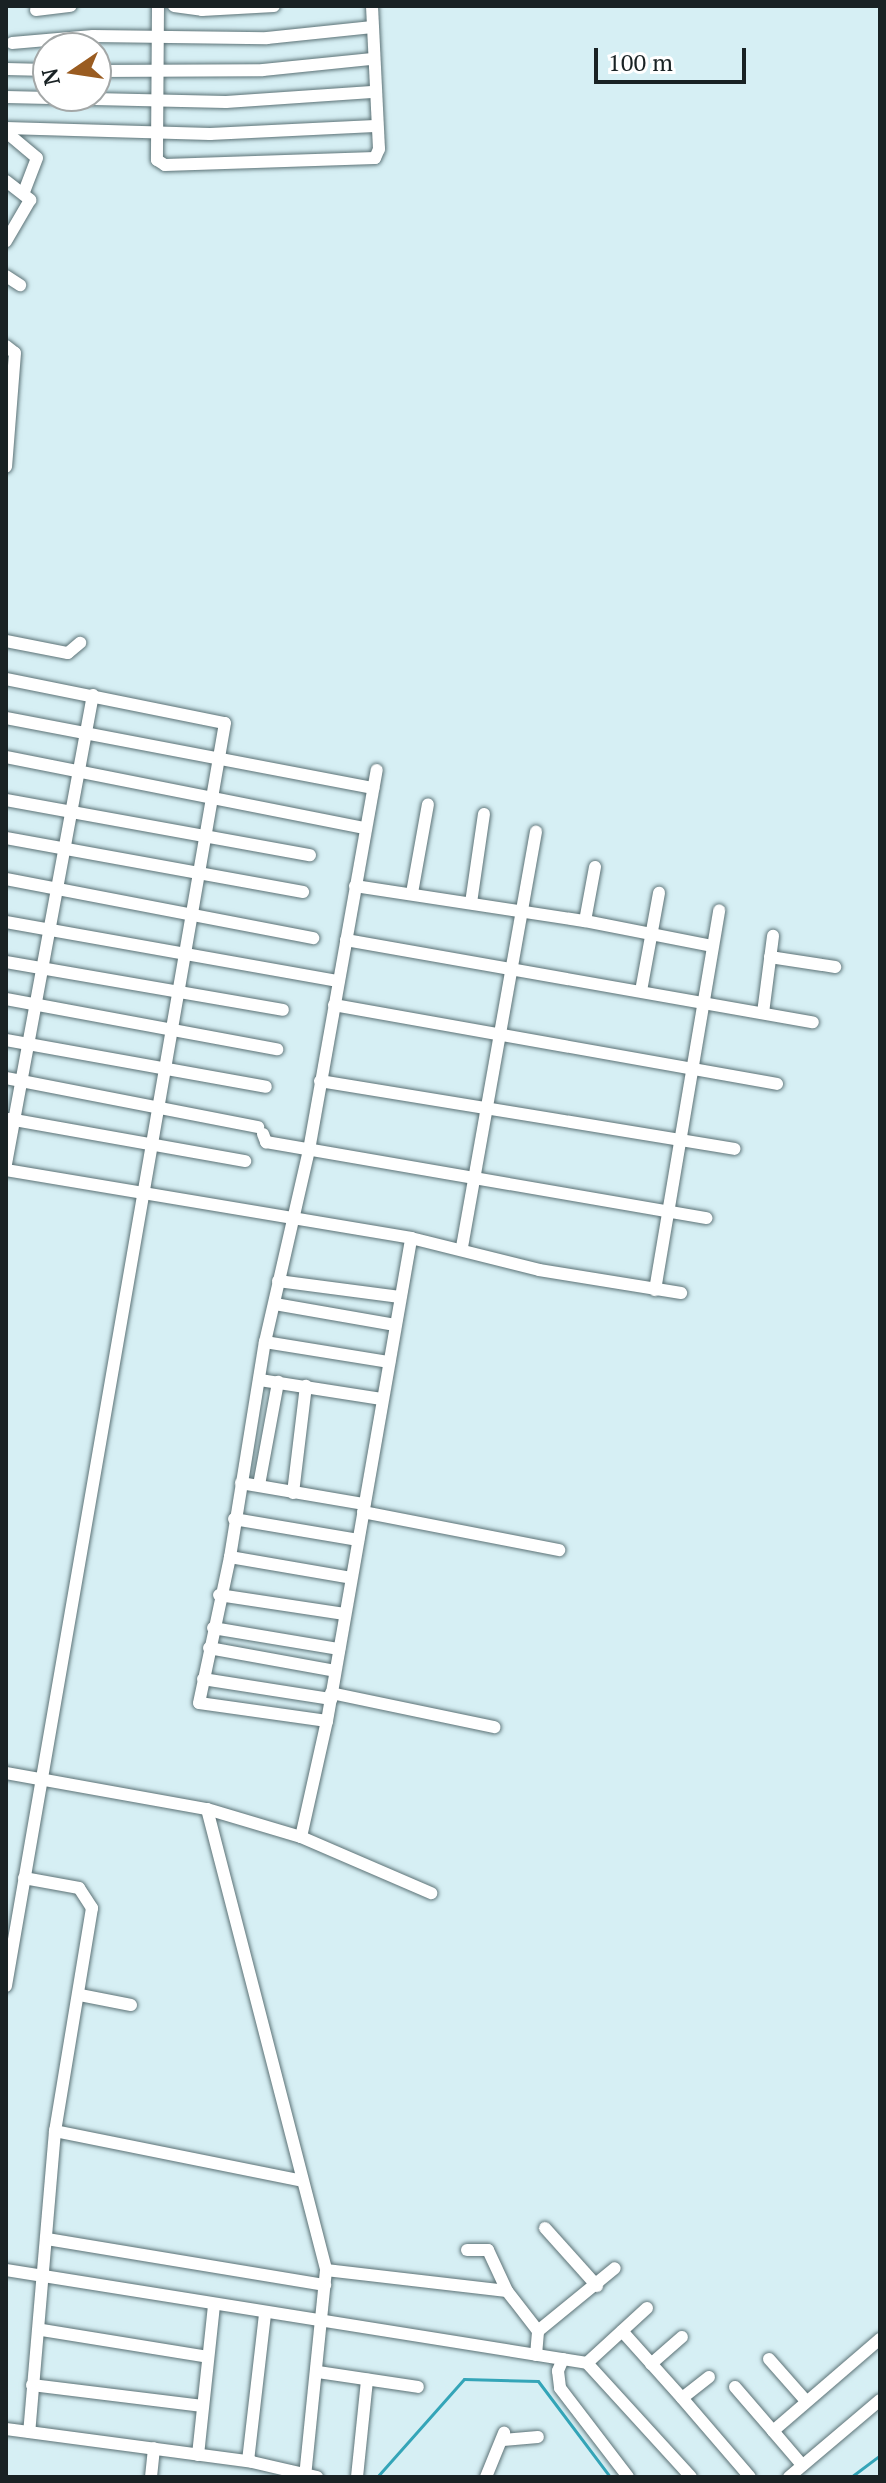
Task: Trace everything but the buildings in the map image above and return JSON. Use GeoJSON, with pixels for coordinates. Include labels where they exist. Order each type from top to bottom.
{"type":"FeatureCollection","features":[{"type":"Feature","properties":{"kind":"street"},"geometry":{"type":"LineString","coordinates":[[36,10],[71,6]]}},
{"type":"Feature","properties":{"kind":"street"},"geometry":{"type":"LineString","coordinates":[[158,6],[157,132],[161,165],[363,163],[375,158],[379,149],[372,92],[372,6]]}},
{"type":"Feature","properties":{"kind":"street"},"geometry":{"type":"LineString","coordinates":[[174,6],[202,10],[274,6]]}},
{"type":"Feature","properties":{"kind":"street"},"geometry":{"type":"LineString","coordinates":[[12,43],[267,38],[372,27]]}},
{"type":"Feature","properties":{"kind":"street"},"geometry":{"type":"LineString","coordinates":[[112,71],[263,70],[372,59]]}},
{"type":"Feature","properties":{"kind":"street"},"geometry":{"type":"LineString","coordinates":[[6,69],[32,70]]}},
{"type":"Feature","properties":{"kind":"street"},"geometry":{"type":"LineString","coordinates":[[6,97],[226,102],[372,92]]}},
{"type":"Feature","properties":{"kind":"street"},"geometry":{"type":"LineString","coordinates":[[6,130],[157,132],[375,126]]}},
{"type":"Feature","properties":{"kind":"street"},"geometry":{"type":"LineString","coordinates":[[6,130],[37,158],[24,192]]}},
{"type":"Feature","properties":{"kind":"street"},"geometry":{"type":"LineString","coordinates":[[6,181],[24,192],[30,200],[8,234]]}},
{"type":"Feature","properties":{"kind":"street"},"geometry":{"type":"LineString","coordinates":[[6,276],[20,285]]}},
{"type":"Feature","properties":{"kind":"street"},"geometry":{"type":"LineString","coordinates":[[6,346],[15,353],[6,467]]}},
{"type":"Feature","properties":{"kind":"street"},"geometry":{"type":"LineString","coordinates":[[6,641],[68,653],[80,643]]}},
{"type":"Feature","properties":{"kind":"street"},"geometry":{"type":"LineString","coordinates":[[6,679],[222,720],[206,837],[162,1070],[152,1146],[6,1986]]}},
{"type":"Feature","properties":{"kind":"street"},"geometry":{"type":"LineString","coordinates":[[93,695],[21,1081],[10,1119],[6,1167],[292,1221],[462,1247],[539,1270],[681,1293]]}},
{"type":"Feature","properties":{"kind":"street"},"geometry":{"type":"LineString","coordinates":[[6,718],[373,788]]}},
{"type":"Feature","properties":{"kind":"street"},"geometry":{"type":"LineString","coordinates":[[6,757],[366,828]]}},
{"type":"Feature","properties":{"kind":"street"},"geometry":{"type":"LineString","coordinates":[[327,1721],[210,1707],[199,1703],[219,1595],[230,1557],[265,1342],[309,1150],[377,770]]}},
{"type":"Feature","properties":{"kind":"street"},"geometry":{"type":"LineString","coordinates":[[6,800],[310,855]]}},
{"type":"Feature","properties":{"kind":"street"},"geometry":{"type":"LineString","coordinates":[[412,893],[428,804]]}},
{"type":"Feature","properties":{"kind":"street"},"geometry":{"type":"LineString","coordinates":[[471,903],[484,814]]}},
{"type":"Feature","properties":{"kind":"street"},"geometry":{"type":"LineString","coordinates":[[462,1247],[536,832]]}},
{"type":"Feature","properties":{"kind":"street"},"geometry":{"type":"LineString","coordinates":[[6,838],[64,851],[303,892]]}},
{"type":"Feature","properties":{"kind":"street"},"geometry":{"type":"LineString","coordinates":[[585,921],[595,867]]}},
{"type":"Feature","properties":{"kind":"street"},"geometry":{"type":"LineString","coordinates":[[6,879],[313,938]]}},
{"type":"Feature","properties":{"kind":"street"},"geometry":{"type":"LineString","coordinates":[[355,886],[585,921],[712,946]]}},
{"type":"Feature","properties":{"kind":"street"},"geometry":{"type":"LineString","coordinates":[[641,991],[659,893]]}},
{"type":"Feature","properties":{"kind":"street"},"geometry":{"type":"LineString","coordinates":[[655,1290],[719,910]]}},
{"type":"Feature","properties":{"kind":"street"},"geometry":{"type":"LineString","coordinates":[[6,922],[337,981]]}},
{"type":"Feature","properties":{"kind":"street"},"geometry":{"type":"LineString","coordinates":[[763,1013],[773,936]]}},
{"type":"Feature","properties":{"kind":"street"},"geometry":{"type":"LineString","coordinates":[[346,940],[512,966],[813,1022]]}},
{"type":"Feature","properties":{"kind":"street"},"geometry":{"type":"LineString","coordinates":[[770,957],[835,967]]}},
{"type":"Feature","properties":{"kind":"street"},"geometry":{"type":"LineString","coordinates":[[6,962],[283,1010]]}},
{"type":"Feature","properties":{"kind":"street"},"geometry":{"type":"LineString","coordinates":[[6,999],[277,1049]]}},
{"type":"Feature","properties":{"kind":"street"},"geometry":{"type":"LineString","coordinates":[[334,1005],[777,1084]]}},
{"type":"Feature","properties":{"kind":"street"},"geometry":{"type":"LineString","coordinates":[[6,1040],[266,1087]]}},
{"type":"Feature","properties":{"kind":"street"},"geometry":{"type":"LineString","coordinates":[[6,1078],[156,1106],[260,1130],[266,1142],[706,1218]]}},
{"type":"Feature","properties":{"kind":"street"},"geometry":{"type":"LineString","coordinates":[[320,1081],[734,1149]]}},
{"type":"Feature","properties":{"kind":"street"},"geometry":{"type":"LineString","coordinates":[[10,1119],[245,1161]]}},
{"type":"Feature","properties":{"kind":"street"},"geometry":{"type":"LineString","coordinates":[[301,1837],[327,1721],[411,1238]]}},
{"type":"Feature","properties":{"kind":"street"},"geometry":{"type":"LineString","coordinates":[[278,1281],[400,1297]]}},
{"type":"Feature","properties":{"kind":"street"},"geometry":{"type":"LineString","coordinates":[[275,1304],[395,1325]]}},
{"type":"Feature","properties":{"kind":"street"},"geometry":{"type":"LineString","coordinates":[[265,1342],[389,1362]]}},
{"type":"Feature","properties":{"kind":"street"},"geometry":{"type":"LineString","coordinates":[[260,1380],[382,1399]]}},
{"type":"Feature","properties":{"kind":"street"},"geometry":{"type":"LineString","coordinates":[[259,1485],[278,1382]]}},
{"type":"Feature","properties":{"kind":"street"},"geometry":{"type":"LineString","coordinates":[[293,1493],[306,1386]]}},
{"type":"Feature","properties":{"kind":"street"},"geometry":{"type":"LineString","coordinates":[[241,1483],[559,1550]]}},
{"type":"Feature","properties":{"kind":"street"},"geometry":{"type":"LineString","coordinates":[[234,1519],[358,1540]]}},
{"type":"Feature","properties":{"kind":"street"},"geometry":{"type":"LineString","coordinates":[[230,1557],[351,1578]]}},
{"type":"Feature","properties":{"kind":"street"},"geometry":{"type":"LineString","coordinates":[[219,1595],[345,1614]]}},
{"type":"Feature","properties":{"kind":"street"},"geometry":{"type":"LineString","coordinates":[[213,1628],[339,1649]]}},
{"type":"Feature","properties":{"kind":"street"},"geometry":{"type":"LineString","coordinates":[[209,1648],[335,1671]]}},
{"type":"Feature","properties":{"kind":"street"},"geometry":{"type":"LineString","coordinates":[[203,1679],[331,1696],[494,1727]]}},
{"type":"Feature","properties":{"kind":"street"},"geometry":{"type":"LineString","coordinates":[[6,1773],[207,1809],[301,1837],[431,1893]]}},
{"type":"Feature","properties":{"kind":"street"},"geometry":{"type":"LineString","coordinates":[[6,2429],[248,2461],[309,2476],[326,2270],[299,2180],[207,1809]]}},
{"type":"Feature","properties":{"kind":"street"},"geometry":{"type":"LineString","coordinates":[[24,1878],[79,1888],[92,1908],[80,1995],[55,2131],[47,2239],[41,2276],[42,2330],[32,2385],[29,2432]]}},
{"type":"Feature","properties":{"kind":"street"},"geometry":{"type":"LineString","coordinates":[[80,1995],[131,2005]]}},
{"type":"Feature","properties":{"kind":"street"},"geometry":{"type":"LineString","coordinates":[[55,2131],[299,2180]]}},
{"type":"Feature","properties":{"kind":"street"},"geometry":{"type":"LineString","coordinates":[[545,2228],[597,2286]]}},
{"type":"Feature","properties":{"kind":"street"},"geometry":{"type":"LineString","coordinates":[[47,2239],[325,2285]]}},
{"type":"Feature","properties":{"kind":"street"},"geometry":{"type":"LineString","coordinates":[[467,2250],[488,2250],[507,2291],[538,2331],[536,2355]]}},
{"type":"Feature","properties":{"kind":"street"},"geometry":{"type":"LineString","coordinates":[[538,2331],[597,2286],[615,2268]]}},
{"type":"Feature","properties":{"kind":"street"},"geometry":{"type":"LineString","coordinates":[[6,2270],[214,2306],[587,2363],[691,2477]]}},
{"type":"Feature","properties":{"kind":"street"},"geometry":{"type":"LineString","coordinates":[[326,2270],[507,2291]]}},
{"type":"Feature","properties":{"kind":"street"},"geometry":{"type":"LineString","coordinates":[[198,2455],[214,2306]]}},
{"type":"Feature","properties":{"kind":"street"},"geometry":{"type":"LineString","coordinates":[[587,2363],[647,2308]]}},
{"type":"Feature","properties":{"kind":"street"},"geometry":{"type":"LineString","coordinates":[[248,2461],[265,2314]]}},
{"type":"Feature","properties":{"kind":"street"},"geometry":{"type":"LineString","coordinates":[[42,2330],[208,2357]]}},
{"type":"Feature","properties":{"kind":"street"},"geometry":{"type":"LineString","coordinates":[[622,2331],[750,2477]]}},
{"type":"Feature","properties":{"kind":"street"},"geometry":{"type":"LineString","coordinates":[[651,2364],[682,2337]]}},
{"type":"Feature","properties":{"kind":"street"},"geometry":{"type":"LineString","coordinates":[[773,2431],[880,2339]]}},
{"type":"Feature","properties":{"kind":"street"},"geometry":{"type":"LineString","coordinates":[[563,2359],[558,2371],[560,2388],[628,2477]]}},
{"type":"Feature","properties":{"kind":"street"},"geometry":{"type":"LineString","coordinates":[[769,2359],[806,2401]]}},
{"type":"Feature","properties":{"kind":"street"},"geometry":{"type":"LineString","coordinates":[[318,2372],[418,2387]]}},
{"type":"Feature","properties":{"kind":"street"},"geometry":{"type":"LineString","coordinates":[[682,2398],[709,2377]]}},
{"type":"Feature","properties":{"kind":"street"},"geometry":{"type":"LineString","coordinates":[[357,2477],[367,2380]]}},
{"type":"Feature","properties":{"kind":"street"},"geometry":{"type":"LineString","coordinates":[[32,2385],[203,2406]]}},
{"type":"Feature","properties":{"kind":"street"},"geometry":{"type":"LineString","coordinates":[[735,2387],[802,2465]]}},
{"type":"Feature","properties":{"kind":"street"},"geometry":{"type":"LineString","coordinates":[[789,2477],[880,2400]]}},
{"type":"Feature","properties":{"kind":"street"},"geometry":{"type":"LineString","coordinates":[[486,2477],[490,2458],[500,2452],[504,2436],[538,2437]]}},
{"type":"Feature","properties":{"kind":"street"},"geometry":{"type":"LineString","coordinates":[[151,2477],[154,2448]]}},
{"type":"Feature","properties":{"kind":"waterway"},"geometry":{"type":"LineString","coordinates":[[377,2477],[464,2379],[538,2381],[610,2477]]}},
{"type":"Feature","properties":{"kind":"waterway"},"geometry":{"type":"LineString","coordinates":[[851,2477],[880,2455]]}}]}
